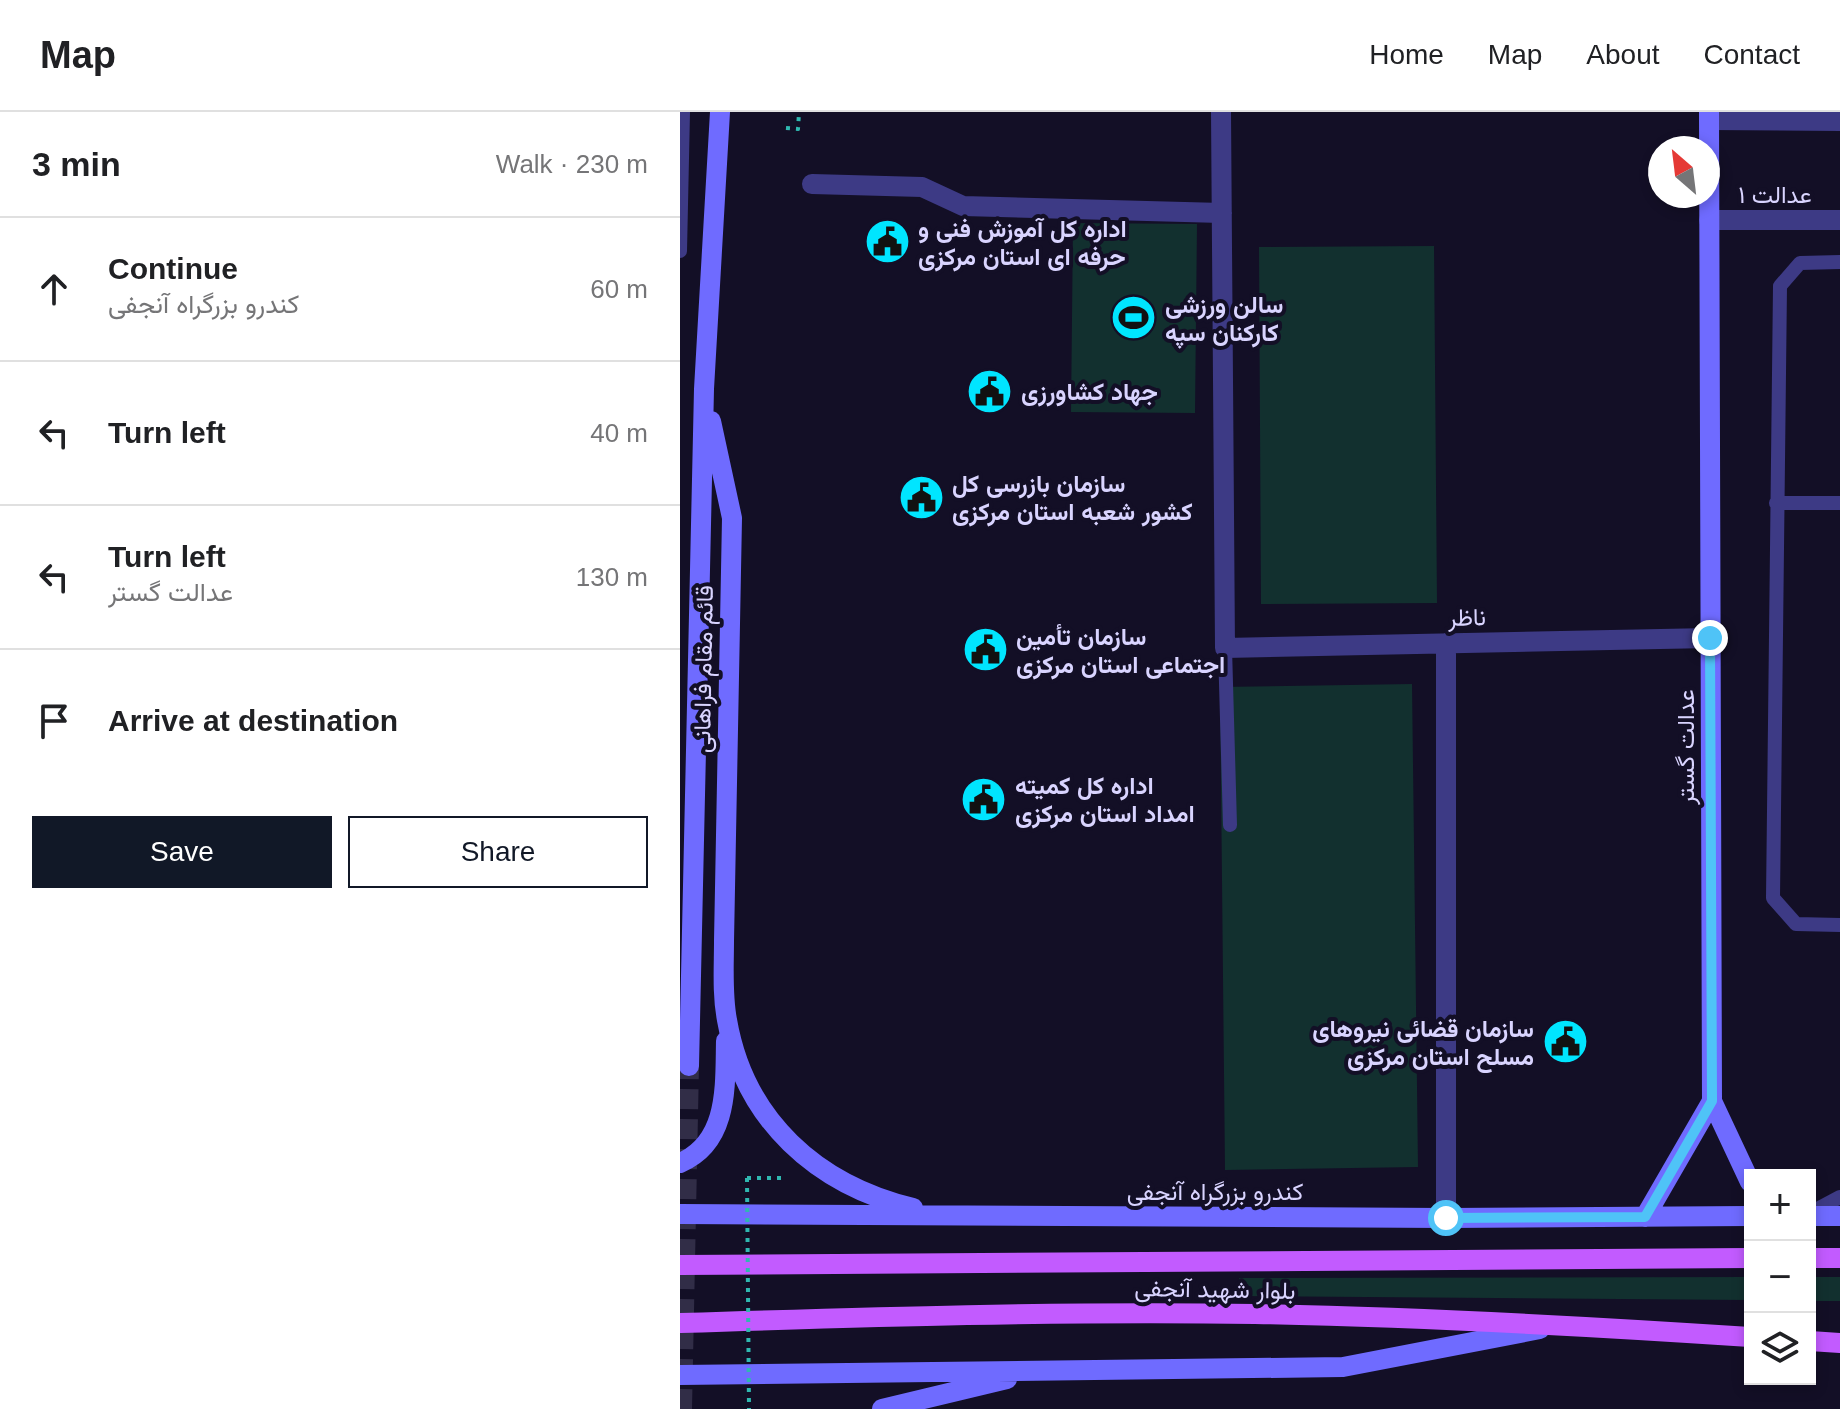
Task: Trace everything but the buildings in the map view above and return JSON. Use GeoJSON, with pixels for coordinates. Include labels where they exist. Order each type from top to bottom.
{"type":"FeatureCollection","features":[{"type":"Feature","properties":{"kind":"main road"},"geometry":{"type":"LineString","coordinates":[[689,1066],[704,389],[720,112]]}},
{"type":"Feature","properties":{"kind":"main road","name":"عدالت گستر"},"geometry":{"type":"LineString","coordinates":[[1709,116],[1712,1101],[1744,1169]]}},
{"type":"Feature","properties":{"kind":"main road","name":"قائم مقام فراهانی"},"geometry":{"type":"LineString","coordinates":[[704,389],[732,518],[724,941],[727,1019],[732,1045],[753,1095],[785,1139],[807,1159],[831,1176],[870,1196],[947,1216]]}},
{"type":"Feature","properties":{"kind":"main road"},"geometry":{"type":"LineString","coordinates":[[680,1163],[699,1152],[716,1130],[725,1085],[727,1019]]}},
{"type":"Feature","properties":{"kind":"main road"},"geometry":{"type":"LineString","coordinates":[[1645,1217],[1712,1101]]}},
{"type":"Feature","properties":{"kind":"main road","name":"کندرو بزرگراه آنجفی"},"geometry":{"type":"LineString","coordinates":[[680,1214],[1446,1218],[1744,1216]]}},
{"type":"Feature","properties":{"kind":"main road"},"geometry":{"type":"LineString","coordinates":[[1816,1214],[1840,1216]]}},
{"type":"Feature","properties":{"kind":"main road","name":"بلوار شهید آنجفی"},"geometry":{"type":"LineString","coordinates":[[680,1265],[1744,1258]]}},
{"type":"Feature","properties":{"kind":"main road"},"geometry":{"type":"LineString","coordinates":[[1816,1258],[1840,1258]]}},
{"type":"Feature","properties":{"kind":"main road","name":"بلوار شهید آنجفی"},"geometry":{"type":"LineString","coordinates":[[680,1323],[979,1314],[1255,1314],[1560,1325],[1744,1337]]}},
{"type":"Feature","properties":{"kind":"main road"},"geometry":{"type":"LineString","coordinates":[[680,1375],[1343,1367],[1560,1325]]}},
{"type":"Feature","properties":{"kind":"main road"},"geometry":{"type":"LineString","coordinates":[[1816,1341],[1840,1343]]}},
{"type":"Feature","properties":{"kind":"main road"},"geometry":{"type":"LineString","coordinates":[[882,1409],[1047,1370]]}},
{"type":"Feature","properties":{"kind":"street"},"geometry":{"type":"LineString","coordinates":[[1221,112],[1225,648]]}},
{"type":"Feature","properties":{"kind":"street"},"geometry":{"type":"LineString","coordinates":[[1709,116],[1840,121]]}},
{"type":"Feature","properties":{"kind":"street"},"geometry":{"type":"LineString","coordinates":[[812,184],[922,187],[963,206],[1222,213]]}},
{"type":"Feature","properties":{"kind":"street","name":"عدالت ۱"},"geometry":{"type":"LineString","coordinates":[[1709,220],[1840,220]]}},
{"type":"Feature","properties":{"kind":"street","name":"ناظر"},"geometry":{"type":"LineString","coordinates":[[1225,648],[1710,638]]}},
{"type":"Feature","properties":{"kind":"street"},"geometry":{"type":"LineString","coordinates":[[1446,643],[1446,1218]]}},
{"type":"Feature","properties":{"kind":"lane"},"geometry":{"type":"LineString","coordinates":[[680,251],[683,112]]}},
{"type":"Feature","properties":{"kind":"lane"},"geometry":{"type":"LineString","coordinates":[[1840,262],[1800,263],[1780,286],[1773,898],[1796,924],[1840,925]]}},
{"type":"Feature","properties":{"kind":"lane"},"geometry":{"type":"LineString","coordinates":[[1776,503],[1840,503]]}},
{"type":"Feature","properties":{"kind":"lane"},"geometry":{"type":"LineString","coordinates":[[1225,648],[1230,825]]}},
{"type":"Feature","properties":{"kind":"lane"},"geometry":{"type":"LineString","coordinates":[[1816,1211],[1840,1197]]}},
{"type":"Feature","properties":{"kind":"path"},"geometry":{"type":"LineString","coordinates":[[786,128],[798,129],[799,112]]}},
{"type":"Feature","properties":{"kind":"path"},"geometry":{"type":"LineString","coordinates":[[749,1409],[747,1178],[783,1178]]}},
{"type":"Feature","properties":{"kind":"green space","name":"سالن ورزشی کارکنان سپه"},"geometry":{"type":"Polygon","coordinates":[[[1073,223],[1197,224],[1195,413],[1071,412],[1073,223]]]}},
{"type":"Feature","properties":{"kind":"green space"},"geometry":{"type":"Polygon","coordinates":[[[1434,246],[1437,603],[1261,604],[1259,247],[1434,246]]]}},
{"type":"Feature","properties":{"kind":"green space"},"geometry":{"type":"Polygon","coordinates":[[[1412,684],[1418,1167],[1225,1170],[1220,687],[1412,684]]]}},
{"type":"Feature","properties":{"kind":"green space"},"geometry":{"type":"Polygon","coordinates":[[[1744,1277],[1744,1300],[1238,1296],[1239,1278],[1744,1277]]]}},
{"type":"Feature","properties":{"kind":"green space"},"geometry":{"type":"Polygon","coordinates":[[[1816,1277],[1840,1277],[1840,1301],[1816,1301],[1816,1277]]]}},
{"type":"Feature","properties":{"kind":"tunnel"},"geometry":{"type":"LineString","coordinates":[[682,1409],[689,1066]]}},
{"type":"Feature","properties":{"kind":"place","name":"اداره کل آموزش فنی و حرفه ای استان مرکزی"},"geometry":{"type":"Point","coordinates":[887,242]}},
{"type":"Feature","properties":{"kind":"place","name":"سالن ورزشی کارکنان سپه"},"geometry":{"type":"Point","coordinates":[1134,318]}},
{"type":"Feature","properties":{"kind":"place","name":"جهاد کشاورزی"},"geometry":{"type":"Point","coordinates":[990,391]}},
{"type":"Feature","properties":{"kind":"place","name":"سازمان بازرسی کل کشور شعبه استان مرکزی"},"geometry":{"type":"Point","coordinates":[921,497]}},
{"type":"Feature","properties":{"kind":"place","name":"سازمان تأمین اجتماعی استان مرکزی"},"geometry":{"type":"Point","coordinates":[985,650]}},
{"type":"Feature","properties":{"kind":"place","name":"اداره کل کمیته امداد استان مرکزی"},"geometry":{"type":"Point","coordinates":[984,799]}},
{"type":"Feature","properties":{"kind":"place","name":"سازمان قضائی نیروهای مسلح استان مرکزی"},"geometry":{"type":"Point","coordinates":[1565,1042]}},
{"type":"Feature","properties":{"kind":"route"},"geometry":{"type":"LineString","coordinates":[[1446,1218],[1645,1217],[1712,1101],[1710,638]]}}]}
